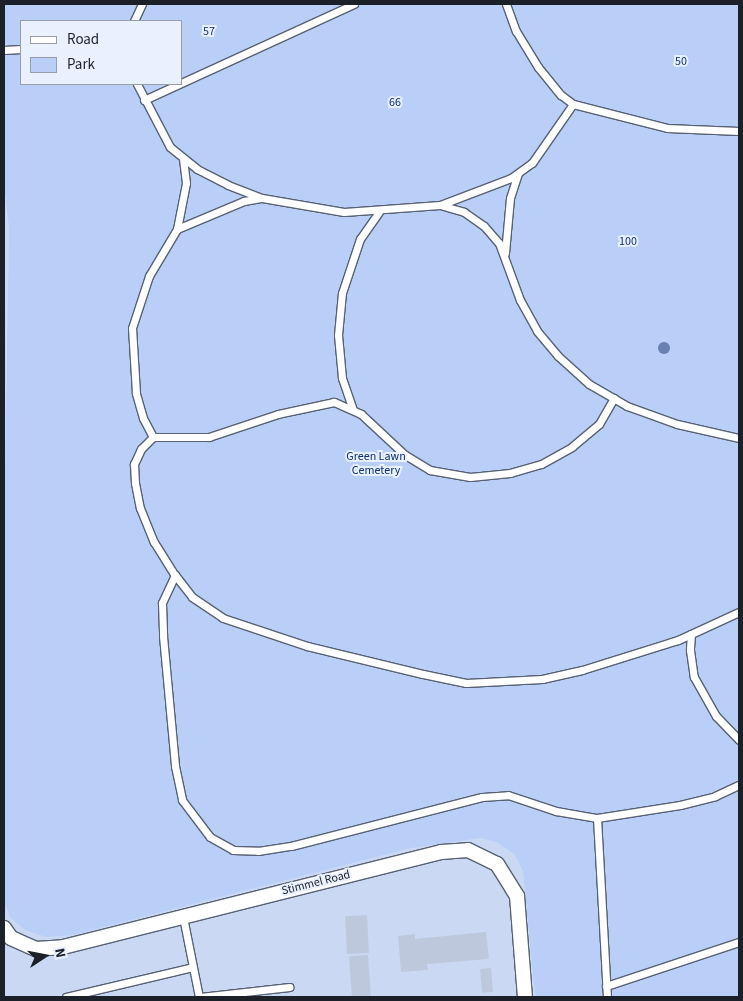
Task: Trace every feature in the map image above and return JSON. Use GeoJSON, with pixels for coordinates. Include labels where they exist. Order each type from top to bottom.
{"type":"FeatureCollection","features":[{"type":"Feature","properties":{"kind":"street","name":"Stimmel Road"},"geometry":{"type":"LineString","coordinates":[[4,928],[11,938],[36,949],[63,947],[441,852],[468,850],[497,864],[516,896],[525,997]]}},
{"type":"Feature","properties":{"kind":"lane"},"geometry":{"type":"LineString","coordinates":[[134,20],[142,4]]}},
{"type":"Feature","properties":{"kind":"lane"},"geometry":{"type":"LineString","coordinates":[[182,83],[354,4]]}},
{"type":"Feature","properties":{"kind":"lane"},"geometry":{"type":"LineString","coordinates":[[506,4],[516,32],[538,67],[561,95],[573,104],[668,128],[739,131]]}},
{"type":"Feature","properties":{"kind":"lane"},"geometry":{"type":"LineString","coordinates":[[4,50],[20,49]]}},
{"type":"Feature","properties":{"kind":"lane"},"geometry":{"type":"LineString","coordinates":[[137,85],[170,147],[183,158],[220,181],[262,198],[344,212],[379,212],[440,205],[518,172],[532,163],[573,104]]}},
{"type":"Feature","properties":{"kind":"lane"},"geometry":{"type":"LineString","coordinates":[[144,100],[177,85]]}},
{"type":"Feature","properties":{"kind":"lane"},"geometry":{"type":"LineString","coordinates":[[154,437],[143,418],[136,393],[132,328],[149,276],[177,228],[186,183],[183,158]]}},
{"type":"Feature","properties":{"kind":"lane"},"geometry":{"type":"LineString","coordinates":[[505,257],[510,198],[518,172]]}},
{"type":"Feature","properties":{"kind":"lane"},"geometry":{"type":"LineString","coordinates":[[177,228],[244,201],[262,198]]}},
{"type":"Feature","properties":{"kind":"lane"},"geometry":{"type":"LineString","coordinates":[[440,205],[464,212],[484,226],[499,242],[520,300],[537,331],[558,356],[589,384],[614,398],[677,424],[739,438]]}},
{"type":"Feature","properties":{"kind":"lane"},"geometry":{"type":"LineString","coordinates":[[353,410],[342,378],[338,335],[342,293],[360,239],[379,212]]}},
{"type":"Feature","properties":{"kind":"lane"},"geometry":{"type":"LineString","coordinates":[[614,398],[599,424],[572,447],[541,464],[510,473],[470,477],[430,470],[405,455],[353,410],[334,402],[278,414],[209,437],[154,437],[141,449],[134,464],[135,483],[140,508],[154,542],[174,576],[192,597],[223,618],[307,646],[466,683],[542,679],[582,670],[692,634],[739,612]]}},
{"type":"Feature","properties":{"kind":"lane"},"geometry":{"type":"LineString","coordinates":[[174,576],[162,604],[175,766],[182,800],[210,837],[233,850],[258,851],[482,797],[508,795],[556,811],[597,818],[680,805],[716,796],[739,785]]}},
{"type":"Feature","properties":{"kind":"lane"},"geometry":{"type":"LineString","coordinates":[[692,634],[690,650],[694,677],[716,716],[739,740]]}},
{"type":"Feature","properties":{"kind":"lane"},"geometry":{"type":"LineString","coordinates":[[597,818],[606,997]]}},
{"type":"Feature","properties":{"kind":"lane"},"geometry":{"type":"LineString","coordinates":[[182,917],[199,997],[289,987]]}},
{"type":"Feature","properties":{"kind":"lane"},"geometry":{"type":"LineString","coordinates":[[606,986],[739,942]]}},
{"type":"Feature","properties":{"kind":"lane"},"geometry":{"type":"LineString","coordinates":[[66,997],[193,967]]}},
{"type":"Feature","properties":{"kind":"shaded area"},"geometry":{"type":"Polygon","coordinates":[[[4,185],[9,229],[4,527],[4,185]]]}},
{"type":"Feature","properties":{"kind":"shaded area"},"geometry":{"type":"Polygon","coordinates":[[[480,838],[498,843],[515,855],[523,872],[535,997],[4,997],[4,903],[10,917],[458,839],[480,838]]]}},
{"type":"Feature","properties":{"kind":"green space","name":"Green Lawn Cemetery"},"geometry":{"type":"Polygon","coordinates":[[[4,4],[739,4],[739,997],[535,997],[523,872],[515,855],[498,843],[480,838],[411,848],[72,935],[46,937],[25,930],[10,917],[4,903],[4,527],[9,229],[4,185],[4,4]]]}},
{"type":"Feature","properties":{"kind":"building"},"geometry":{"type":"Polygon","coordinates":[[[367,915],[369,953],[347,954],[345,916],[367,915]]]}},
{"type":"Feature","properties":{"kind":"building"},"geometry":{"type":"Polygon","coordinates":[[[486,932],[489,959],[427,964],[428,970],[401,972],[398,936],[415,934],[415,939],[486,932]]]}},
{"type":"Feature","properties":{"kind":"building"},"geometry":{"type":"Polygon","coordinates":[[[368,955],[371,997],[352,997],[349,956],[368,955]]]}},
{"type":"Feature","properties":{"kind":"building"},"geometry":{"type":"Polygon","coordinates":[[[491,968],[493,992],[482,993],[480,969],[491,968]]]}},
{"type":"Feature","properties":{"kind":"park label","name":"57"},"geometry":{"type":"Point","coordinates":[209,32]}},
{"type":"Feature","properties":{"kind":"park label","name":"50"},"geometry":{"type":"Point","coordinates":[681,62]}},
{"type":"Feature","properties":{"kind":"park label","name":"66"},"geometry":{"type":"Point","coordinates":[395,103]}},
{"type":"Feature","properties":{"kind":"park label","name":"100"},"geometry":{"type":"Point","coordinates":[628,242]}}]}
